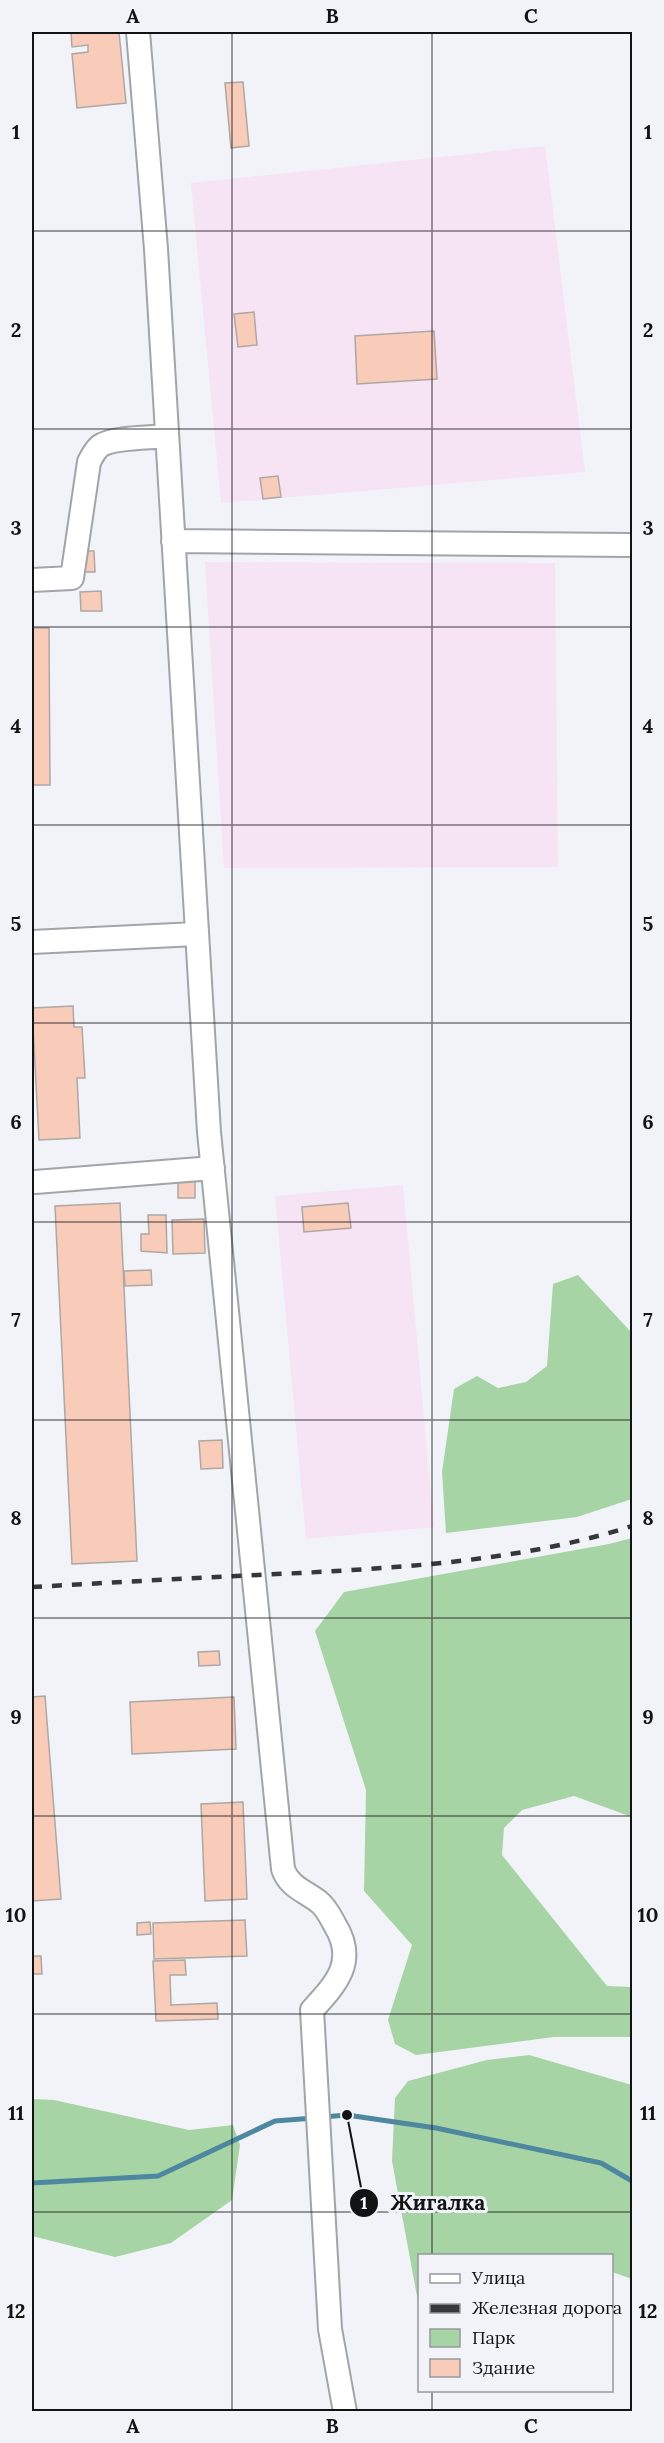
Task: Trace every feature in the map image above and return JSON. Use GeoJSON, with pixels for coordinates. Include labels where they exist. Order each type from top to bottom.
{"type":"FeatureCollection","features":[{"type":"Feature","properties":{"kind":"street"},"geometry":{"type":"LineString","coordinates":[[138,32],[156,249],[196,934],[213,1168],[283,1869],[287,1881],[322,1904],[342,1937],[346,1961],[333,1988],[312,2010],[330,2329],[345,2412]]}},
{"type":"Feature","properties":{"kind":"street"},"geometry":{"type":"LineString","coordinates":[[32,580],[72,578],[89,462],[101,444],[167,436]]}},
{"type":"Feature","properties":{"kind":"street"},"geometry":{"type":"LineString","coordinates":[[173,541],[633,545]]}},
{"type":"Feature","properties":{"kind":"street"},"geometry":{"type":"LineString","coordinates":[[32,942],[196,934]]}},
{"type":"Feature","properties":{"kind":"street"},"geometry":{"type":"LineString","coordinates":[[35,1182],[213,1168]]}},
{"type":"Feature","properties":{"kind":"shaded area"},"geometry":{"type":"Polygon","coordinates":[[[545,146],[585,472],[221,503],[191,183],[545,146]]]}},
{"type":"Feature","properties":{"kind":"shaded area"},"geometry":{"type":"Polygon","coordinates":[[[205,562],[555,563],[558,867],[224,868],[205,562]]]}},
{"type":"Feature","properties":{"kind":"shaded area"},"geometry":{"type":"Polygon","coordinates":[[[403,1185],[434,1527],[306,1539],[275,1196],[403,1185]]]}},
{"type":"Feature","properties":{"kind":"green space"},"geometry":{"type":"Polygon","coordinates":[[[578,1275],[632,1333],[632,1499],[577,1517],[446,1533],[442,1472],[454,1389],[477,1376],[498,1388],[526,1382],[547,1366],[553,1284],[578,1275]]]}},
{"type":"Feature","properties":{"kind":"green space"},"geometry":{"type":"Polygon","coordinates":[[[632,1538],[632,1817],[574,1796],[522,1810],[504,1828],[502,1855],[607,1986],[632,1987],[632,2037],[554,2037],[416,2055],[395,2044],[388,2020],[412,1945],[364,1891],[366,1790],[315,1631],[344,1592],[632,1538]]]}},
{"type":"Feature","properties":{"kind":"green space"},"geometry":{"type":"Polygon","coordinates":[[[529,2055],[632,2085],[632,2279],[613,2272],[613,2254],[418,2254],[418,2302],[392,2161],[395,2098],[408,2081],[487,2060],[529,2055]]]}},
{"type":"Feature","properties":{"kind":"green space"},"geometry":{"type":"Polygon","coordinates":[[[32,2099],[54,2100],[189,2130],[233,2125],[240,2145],[232,2200],[171,2243],[115,2257],[32,2236],[32,2099]]]}},
{"type":"Feature","properties":{"kind":"building"},"geometry":{"type":"Polygon","coordinates":[[[71,32],[119,32],[126,103],[77,108],[72,54],[88,52],[88,45],[72,47],[71,32]]]}},
{"type":"Feature","properties":{"kind":"building"},"geometry":{"type":"Polygon","coordinates":[[[243,82],[249,146],[231,148],[225,83],[243,82]]]}},
{"type":"Feature","properties":{"kind":"building"},"geometry":{"type":"Polygon","coordinates":[[[254,312],[257,345],[238,347],[234,314],[254,312]]]}},
{"type":"Feature","properties":{"kind":"building"},"geometry":{"type":"Polygon","coordinates":[[[434,331],[437,379],[357,384],[355,336],[434,331]]]}},
{"type":"Feature","properties":{"kind":"building"},"geometry":{"type":"Polygon","coordinates":[[[278,476],[281,497],[263,499],[260,478],[278,476]]]}},
{"type":"Feature","properties":{"kind":"building"},"geometry":{"type":"Polygon","coordinates":[[[84,551],[94,551],[95,572],[85,572],[84,551]]]}},
{"type":"Feature","properties":{"kind":"building"},"geometry":{"type":"Polygon","coordinates":[[[101,591],[102,611],[81,611],[80,592],[101,591]]]}},
{"type":"Feature","properties":{"kind":"building"},"geometry":{"type":"Polygon","coordinates":[[[32,628],[49,628],[50,785],[32,785],[32,628]]]}},
{"type":"Feature","properties":{"kind":"building"},"geometry":{"type":"Polygon","coordinates":[[[73,1006],[74,1027],[82,1027],[85,1078],[77,1078],[80,1138],[39,1140],[32,1008],[73,1006]]]}},
{"type":"Feature","properties":{"kind":"building"},"geometry":{"type":"Polygon","coordinates":[[[195,1176],[195,1198],[178,1198],[178,1177],[195,1176]]]}},
{"type":"Feature","properties":{"kind":"building"},"geometry":{"type":"Polygon","coordinates":[[[120,1203],[137,1561],[72,1564],[55,1206],[120,1203]]]}},
{"type":"Feature","properties":{"kind":"building"},"geometry":{"type":"Polygon","coordinates":[[[348,1203],[351,1228],[304,1232],[302,1207],[348,1203]]]}},
{"type":"Feature","properties":{"kind":"building"},"geometry":{"type":"Polygon","coordinates":[[[148,1215],[166,1215],[167,1253],[141,1251],[141,1234],[149,1234],[148,1215]]]}},
{"type":"Feature","properties":{"kind":"building"},"geometry":{"type":"Polygon","coordinates":[[[204,1219],[205,1253],[173,1254],[172,1220],[204,1219]]]}},
{"type":"Feature","properties":{"kind":"building"},"geometry":{"type":"Polygon","coordinates":[[[151,1270],[152,1285],[125,1286],[124,1271],[151,1270]]]}},
{"type":"Feature","properties":{"kind":"building"},"geometry":{"type":"Polygon","coordinates":[[[222,1440],[223,1468],[201,1469],[199,1441],[222,1440]]]}},
{"type":"Feature","properties":{"kind":"building"},"geometry":{"type":"Polygon","coordinates":[[[219,1651],[220,1665],[199,1666],[198,1652],[219,1651]]]}},
{"type":"Feature","properties":{"kind":"building"},"geometry":{"type":"Polygon","coordinates":[[[45,1696],[61,1899],[32,1901],[32,1697],[45,1696]]]}},
{"type":"Feature","properties":{"kind":"building"},"geometry":{"type":"Polygon","coordinates":[[[234,1697],[236,1749],[132,1754],[130,1702],[234,1697]]]}},
{"type":"Feature","properties":{"kind":"building"},"geometry":{"type":"Polygon","coordinates":[[[243,1802],[247,1899],[205,1901],[201,1804],[243,1802]]]}},
{"type":"Feature","properties":{"kind":"building"},"geometry":{"type":"Polygon","coordinates":[[[245,1920],[247,1956],[154,1959],[153,1923],[245,1920]]]}},
{"type":"Feature","properties":{"kind":"building"},"geometry":{"type":"Polygon","coordinates":[[[150,1922],[151,1934],[137,1935],[137,1923],[150,1922]]]}},
{"type":"Feature","properties":{"kind":"building"},"geometry":{"type":"Polygon","coordinates":[[[32,1956],[41,1956],[42,1974],[32,1974],[32,1956]]]}},
{"type":"Feature","properties":{"kind":"building"},"geometry":{"type":"Polygon","coordinates":[[[185,1960],[186,1975],[170,1975],[171,2005],[217,2003],[218,2019],[156,2021],[153,1961],[185,1960]]]}},
{"type":"Feature","properties":{"kind":"waterway"},"geometry":{"type":"LineString","coordinates":[[323,2117],[347,2115],[436,2128],[601,2163],[632,2181]]}},
{"type":"Feature","properties":{"kind":"waterway"},"geometry":{"type":"LineString","coordinates":[[32,2183],[158,2176],[275,2121],[314,2118]]}},
{"type":"Feature","properties":{"kind":"railway"},"geometry":{"type":"LineString","coordinates":[[32,1587],[342,1571],[468,1560],[551,1547],[632,1526]]}},
{"type":"Feature","properties":{"kind":"place","name":"Жигалка"},"geometry":{"type":"Point","coordinates":[347,2115]}}]}
